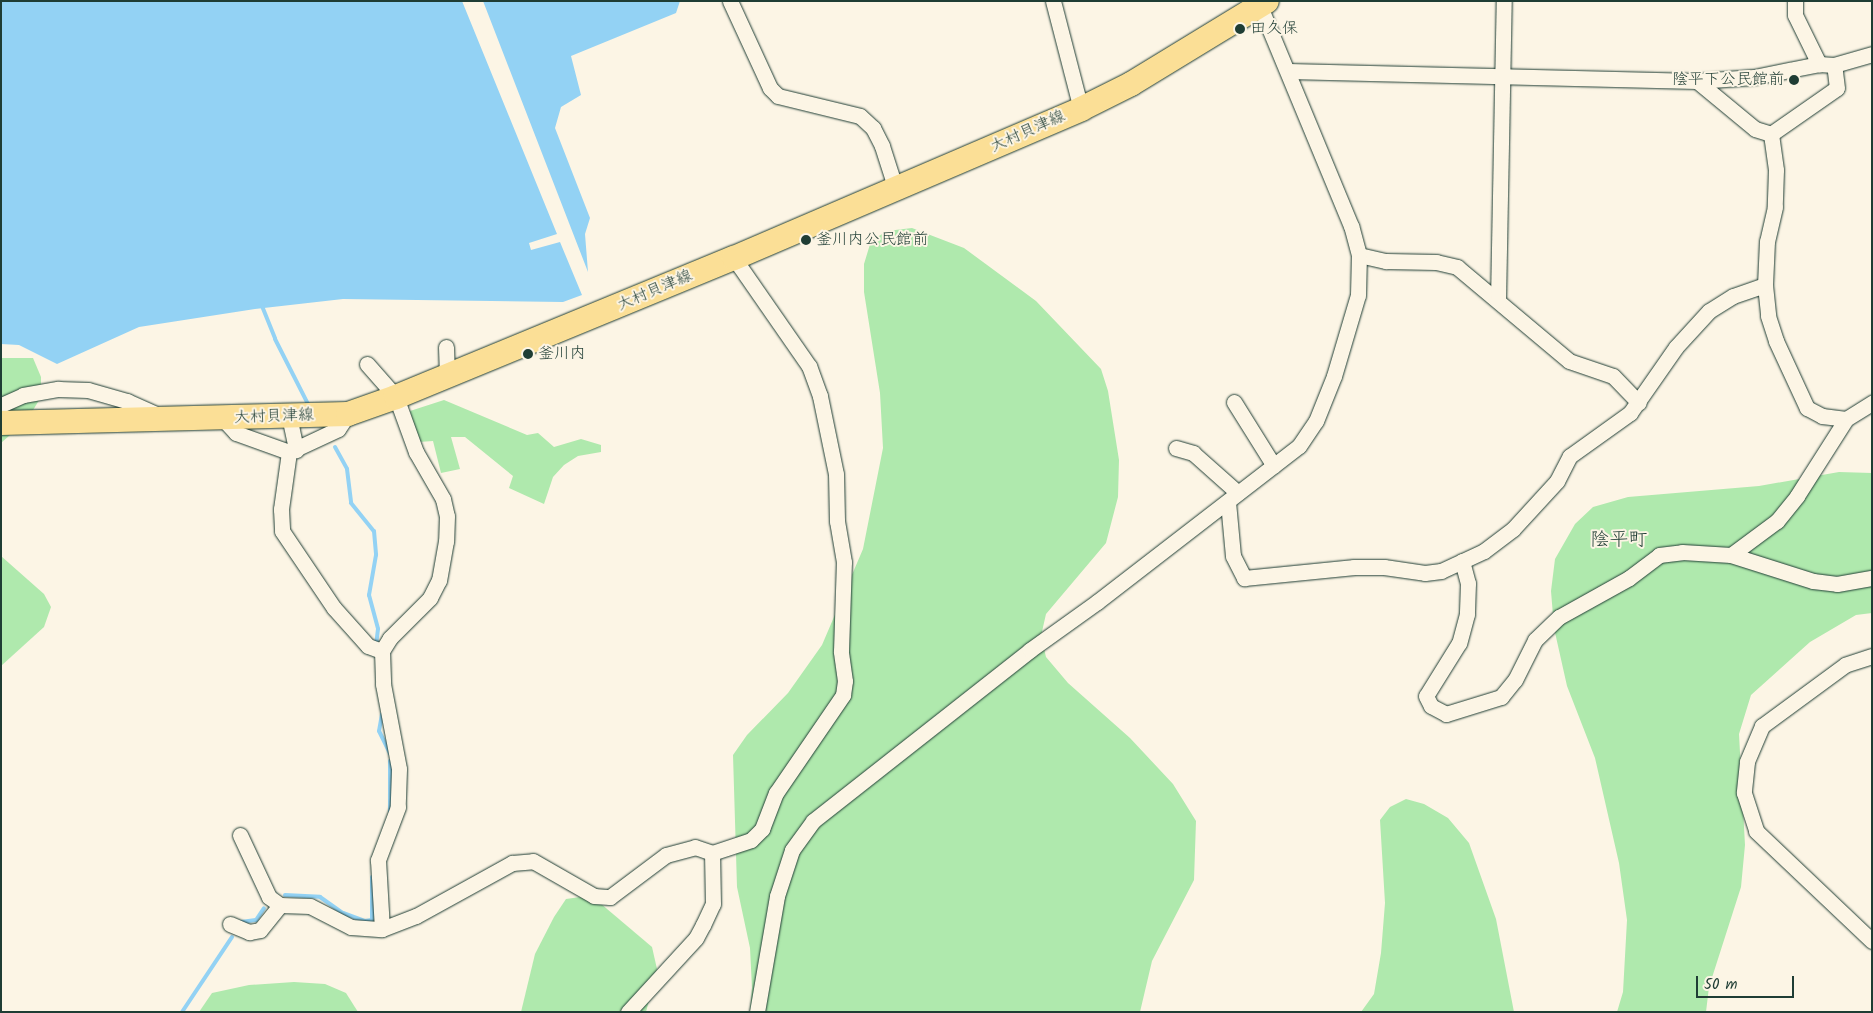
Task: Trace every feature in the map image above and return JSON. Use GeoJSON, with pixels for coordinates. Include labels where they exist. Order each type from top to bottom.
{"type":"FeatureCollection","features":[{"type":"Feature","properties":{"kind":"main road","name":"大村貝津線"},"geometry":{"type":"LineString","coordinates":[[1,423],[224,419],[348,414],[447,377],[734,258],[1081,109],[1131,84],[1264,4]]}},
{"type":"Feature","properties":{"kind":"street"},"geometry":{"type":"LineString","coordinates":[[730,1],[770,88],[778,96],[860,116],[873,128],[882,146],[896,190]]}},
{"type":"Feature","properties":{"kind":"street"},"geometry":{"type":"LineString","coordinates":[[1053,1],[1081,109]]}},
{"type":"Feature","properties":{"kind":"street"},"geometry":{"type":"LineString","coordinates":[[1498,300],[1504,1]]}},
{"type":"Feature","properties":{"kind":"street"},"geometry":{"type":"LineString","coordinates":[[1771,134],[1838,88],[1827,65],[1795,15],[1795,1]]}},
{"type":"Feature","properties":{"kind":"street"},"geometry":{"type":"LineString","coordinates":[[757,1012],[777,896],[792,850],[813,821],[1030,650],[1233,498],[1299,446],[1320,412],[1358,295],[1359,256],[1351,226],[1288,71],[1264,4]]}},
{"type":"Feature","properties":{"kind":"street"},"geometry":{"type":"LineString","coordinates":[[1288,71],[1503,78],[1697,81],[1754,77],[1827,65],[1872,54]]}},
{"type":"Feature","properties":{"kind":"street"},"geometry":{"type":"LineString","coordinates":[[1697,81],[1755,129],[1771,134]]}},
{"type":"Feature","properties":{"kind":"street"},"geometry":{"type":"LineString","coordinates":[[1771,134],[1776,170],[1775,207],[1767,241],[1765,285],[1776,341],[1807,408],[1822,416],[1846,419]]}},
{"type":"Feature","properties":{"kind":"street"},"geometry":{"type":"LineString","coordinates":[[1359,256],[1386,261],[1436,262],[1458,267],[1569,361],[1613,376],[1639,403]]}},
{"type":"Feature","properties":{"kind":"street"},"geometry":{"type":"LineString","coordinates":[[240,835],[269,898],[280,905],[310,906],[351,927],[382,929],[416,916],[512,863],[533,861],[594,896],[610,897],[666,855],[695,848],[712,853],[751,840],[762,829],[776,793],[843,695],[845,681],[841,651],[844,562],[837,522],[836,474],[820,396],[809,366],[734,258]]}},
{"type":"Feature","properties":{"kind":"street"},"geometry":{"type":"LineString","coordinates":[[1176,448],[1193,453],[1233,498],[1233,556],[1244,578],[1354,567],[1384,567],[1425,573],[1441,571],[1484,551],[1513,529],[1556,482],[1570,456],[1630,413],[1639,403],[1676,347],[1709,310],[1733,296],[1765,285]]}},
{"type":"Feature","properties":{"kind":"street"},"geometry":{"type":"LineString","coordinates":[[446,348],[447,377]]}},
{"type":"Feature","properties":{"kind":"street"},"geometry":{"type":"LineString","coordinates":[[367,364],[396,397],[416,452],[442,499],[447,516],[446,541],[439,580],[430,598],[377,649]]}},
{"type":"Feature","properties":{"kind":"street"},"geometry":{"type":"LineString","coordinates":[[1,405],[32,393],[58,389],[88,390],[127,401],[167,419]]}},
{"type":"Feature","properties":{"kind":"street"},"geometry":{"type":"LineString","coordinates":[[1234,402],[1274,466]]}},
{"type":"Feature","properties":{"kind":"street"},"geometry":{"type":"LineString","coordinates":[[1731,555],[1777,522],[1797,496],[1846,419],[1872,403]]}},
{"type":"Feature","properties":{"kind":"street"},"geometry":{"type":"LineString","coordinates":[[224,419],[236,433],[293,451],[338,429],[348,414]]}},
{"type":"Feature","properties":{"kind":"street"},"geometry":{"type":"LineString","coordinates":[[289,416],[293,451],[281,509],[282,532],[334,608],[377,649],[384,684],[398,769],[398,807],[378,860],[382,929]]}},
{"type":"Feature","properties":{"kind":"street"},"geometry":{"type":"LineString","coordinates":[[1462,561],[1468,583],[1467,614],[1459,643],[1426,696],[1431,706],[1446,714],[1501,697],[1515,680],[1535,640],[1558,617],[1629,578],[1659,555],[1682,552],[1731,555],[1813,582],[1837,584],[1872,578]]}},
{"type":"Feature","properties":{"kind":"street"},"geometry":{"type":"LineString","coordinates":[[1872,656],[1845,665],[1762,726],[1747,762],[1744,793],[1756,831],[1872,941]]}},
{"type":"Feature","properties":{"kind":"street"},"geometry":{"type":"LineString","coordinates":[[628,1012],[696,938],[703,925],[713,904],[712,853]]}},
{"type":"Feature","properties":{"kind":"street"},"geometry":{"type":"LineString","coordinates":[[230,924],[249,932],[260,930],[280,905]]}},
{"type":"Feature","properties":{"kind":"green space"},"geometry":{"type":"Polygon","coordinates":[[[912,228],[964,248],[1036,301],[1101,369],[1108,391],[1119,460],[1118,497],[1106,543],[1046,614],[1041,636],[1046,657],[1068,683],[1130,738],[1173,784],[1196,821],[1194,880],[1152,961],[1140,1012],[750,1012],[752,988],[750,948],[737,887],[733,755],[747,735],[788,693],[822,645],[863,549],[883,448],[880,393],[864,292],[864,264],[871,241],[887,231],[912,228]]]}},
{"type":"Feature","properties":{"kind":"green space"},"geometry":{"type":"Polygon","coordinates":[[[1,358],[33,358],[41,377],[41,397],[27,420],[1,443],[1,358]]]}},
{"type":"Feature","properties":{"kind":"green space"},"geometry":{"type":"Polygon","coordinates":[[[444,400],[527,435],[538,433],[554,447],[581,439],[601,445],[601,452],[578,456],[564,465],[553,477],[544,504],[509,488],[513,476],[465,437],[451,437],[460,469],[441,473],[433,441],[419,442],[410,411],[444,400]]]}},
{"type":"Feature","properties":{"kind":"green space"},"geometry":{"type":"Polygon","coordinates":[[[1839,472],[1872,473],[1872,613],[1856,615],[1810,642],[1751,695],[1739,734],[1745,845],[1741,887],[1709,987],[1706,1012],[1617,1012],[1623,992],[1627,920],[1619,863],[1595,758],[1567,686],[1554,628],[1551,591],[1555,559],[1575,524],[1593,507],[1628,497],[1759,486],[1839,472]]]}},
{"type":"Feature","properties":{"kind":"green space"},"geometry":{"type":"Polygon","coordinates":[[[1,556],[44,594],[51,607],[44,627],[1,666],[1,556]]]}},
{"type":"Feature","properties":{"kind":"green space"},"geometry":{"type":"Polygon","coordinates":[[[1406,799],[1424,804],[1448,818],[1469,843],[1496,919],[1514,1012],[1361,1012],[1374,994],[1381,953],[1385,903],[1380,820],[1390,807],[1406,799]]]}},
{"type":"Feature","properties":{"kind":"green space"},"geometry":{"type":"Polygon","coordinates":[[[580,897],[600,903],[652,947],[657,969],[646,1012],[521,1012],[535,954],[554,917],[566,899],[580,897]]]}},
{"type":"Feature","properties":{"kind":"green space"},"geometry":{"type":"Polygon","coordinates":[[[294,982],[325,984],[346,993],[358,1012],[199,1012],[212,993],[249,985],[294,982]]]}},
{"type":"Feature","properties":{"kind":"water"},"geometry":{"type":"Polygon","coordinates":[[[1,1],[462,1],[557,234],[529,243],[531,250],[560,242],[582,295],[563,302],[343,299],[255,309],[139,327],[57,364],[19,345],[1,344],[1,1]]]}},
{"type":"Feature","properties":{"kind":"water"},"geometry":{"type":"Polygon","coordinates":[[[483,1],[680,1],[676,13],[571,56],[581,95],[561,107],[555,128],[590,218],[585,234],[588,272],[483,1]]]}},
{"type":"Feature","properties":{"kind":"waterway"},"geometry":{"type":"LineString","coordinates":[[262,306],[275,339],[308,404]]}},
{"type":"Feature","properties":{"kind":"waterway"},"geometry":{"type":"LineString","coordinates":[[335,447],[347,469],[351,503],[374,531],[376,555],[369,595],[378,629],[376,645]]}},
{"type":"Feature","properties":{"kind":"waterway"},"geometry":{"type":"LineString","coordinates":[[382,714],[379,731],[390,754]]}},
{"type":"Feature","properties":{"kind":"waterway"},"geometry":{"type":"LineString","coordinates":[[390,761],[390,811]]}},
{"type":"Feature","properties":{"kind":"waterway"},"geometry":{"type":"LineString","coordinates":[[285,895],[320,897],[343,913],[365,921],[372,920],[372,877]]}},
{"type":"Feature","properties":{"kind":"waterway"},"geometry":{"type":"LineString","coordinates":[[241,922],[256,920],[264,908]]}},
{"type":"Feature","properties":{"kind":"waterway"},"geometry":{"type":"LineString","coordinates":[[182,1012],[232,937]]}},
{"type":"Feature","properties":{"kind":"place","name":"田久保"},"geometry":{"type":"Point","coordinates":[1240,29]}},
{"type":"Feature","properties":{"kind":"place","name":"陰平下公民館前"},"geometry":{"type":"Point","coordinates":[1794,80]}},
{"type":"Feature","properties":{"kind":"place","name":"釜川内公民館前"},"geometry":{"type":"Point","coordinates":[806,240]}},
{"type":"Feature","properties":{"kind":"place","name":"釜川内"},"geometry":{"type":"Point","coordinates":[528,354]}},
{"type":"Feature","properties":{"kind":"district","name":"陰平町"},"geometry":{"type":"Point","coordinates":[1619,541]}}]}
